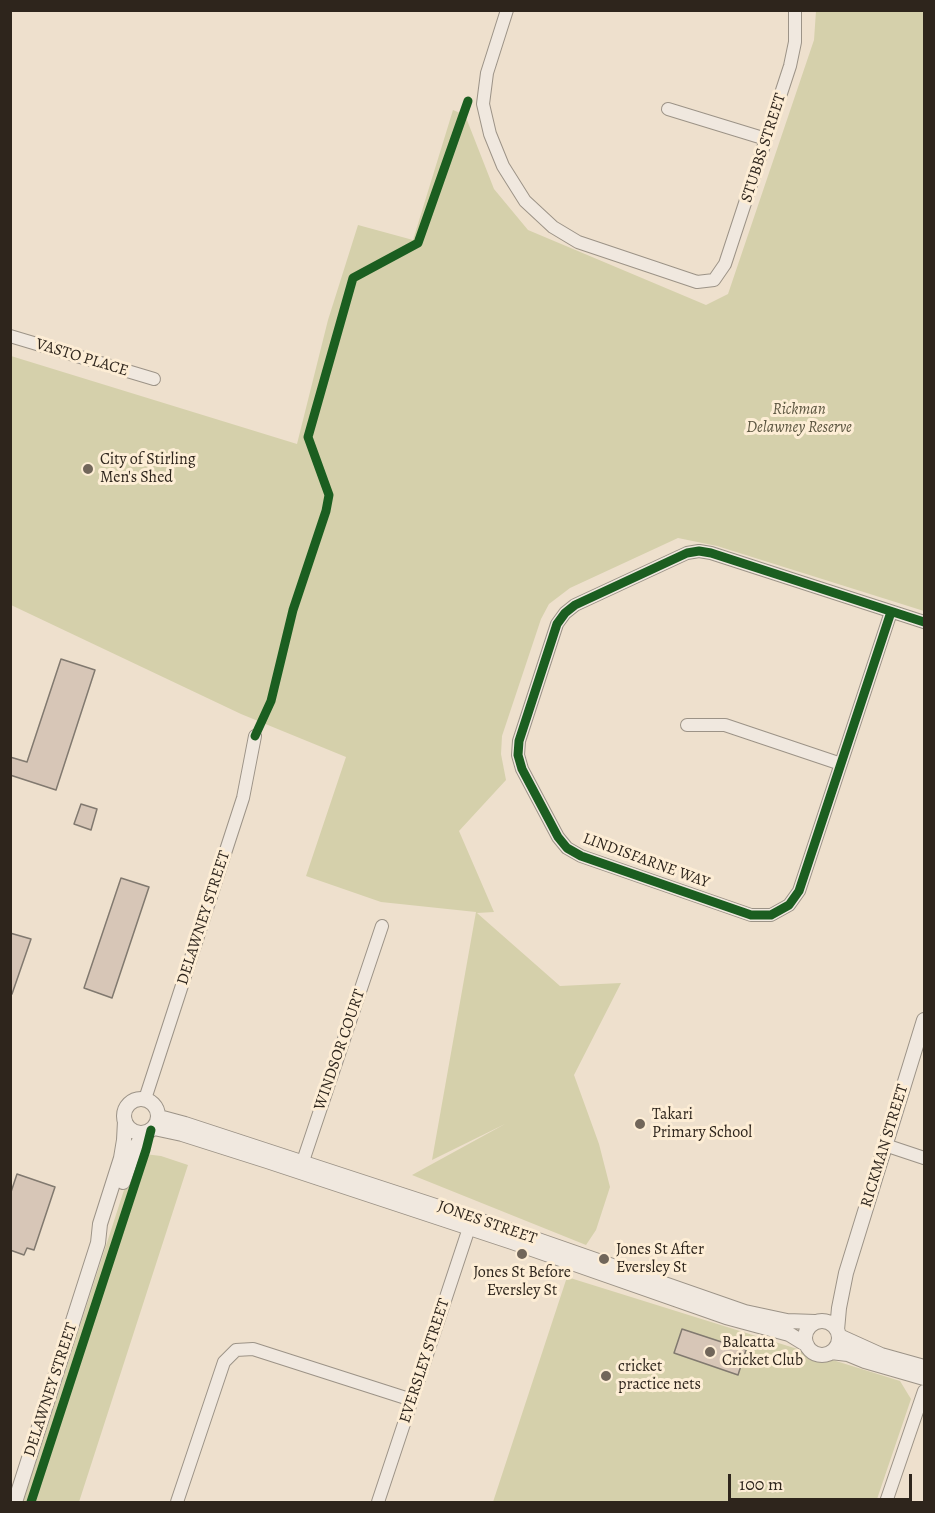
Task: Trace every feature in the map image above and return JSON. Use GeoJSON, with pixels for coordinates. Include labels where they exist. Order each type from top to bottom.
{"type":"FeatureCollection","features":[{"type":"Feature","properties":{"kind":"street","name":"STUBBS STREET"},"geometry":{"type":"LineString","coordinates":[[507,10],[487,73],[483,104],[490,134],[503,166],[525,201],[554,227],[578,242],[697,282],[714,280],[725,264],[790,66],[795,42],[795,10]]}},
{"type":"Feature","properties":{"kind":"street"},"geometry":{"type":"LineString","coordinates":[[668,109],[766,139]]}},
{"type":"Feature","properties":{"kind":"street","name":"VASTO PLACE"},"geometry":{"type":"LineString","coordinates":[[10,336],[154,379]]}},
{"type":"Feature","properties":{"kind":"street","name":"LINDISFARNE WAY"},"geometry":{"type":"LineString","coordinates":[[891,612],[799,891],[789,905],[771,915],[751,915],[581,856],[567,848],[558,837],[522,769],[518,755],[519,741],[557,624],[575,605],[687,554],[699,551],[924,622]]}},
{"type":"Feature","properties":{"kind":"street"},"geometry":{"type":"LineString","coordinates":[[687,725],[725,725],[841,764]]}},
{"type":"Feature","properties":{"kind":"street","name":"DELAWNEY STREET"},"geometry":{"type":"LineString","coordinates":[[145,1099],[243,798],[255,736]]}},
{"type":"Feature","properties":{"kind":"street","name":"WINDSOR COURT"},"geometry":{"type":"LineString","coordinates":[[301,1168],[382,926]]}},
{"type":"Feature","properties":{"kind":"street","name":"RICKMAN STREET"},"geometry":{"type":"LineString","coordinates":[[838,1333],[838,1308],[846,1273],[924,1020]]}},
{"type":"Feature","properties":{"kind":"street"},"geometry":{"type":"LineString","coordinates":[[125,1121],[124,1114],[129,1103],[145,1099],[153,1103],[153,1126]]}},
{"type":"Feature","properties":{"kind":"street","name":"DELAWNEY STREET"},"geometry":{"type":"LineString","coordinates":[[15,1503],[98,1243],[100,1224],[121,1158],[125,1121]]}},
{"type":"Feature","properties":{"kind":"street","name":"JONES STREET"},"geometry":{"type":"LineString","coordinates":[[125,1121],[135,1132],[153,1126],[204,1130],[301,1168],[680,1288],[745,1312],[787,1321],[819,1321]]}},
{"type":"Feature","properties":{"kind":"street","name":"DELAWNEY STREET"},"geometry":{"type":"LineString","coordinates":[[98,1243],[108,1229],[136,1146],[153,1126]]}},
{"type":"Feature","properties":{"kind":"street"},"geometry":{"type":"LineString","coordinates":[[885,1145],[924,1158]]}},
{"type":"Feature","properties":{"kind":"street","name":"JONES STREET"},"geometry":{"type":"LineString","coordinates":[[470,1223],[726,1317],[789,1334],[807,1346]]}},
{"type":"Feature","properties":{"kind":"street","name":"EVERSLEY STREET"},"geometry":{"type":"LineString","coordinates":[[378,1503],[470,1223]]}},
{"type":"Feature","properties":{"kind":"street","name":"RICKMAN STREET"},"geometry":{"type":"LineString","coordinates":[[819,1321],[846,1273]]}},
{"type":"Feature","properties":{"kind":"street"},"geometry":{"type":"LineString","coordinates":[[924,1367],[881,1355],[838,1333],[828,1322],[819,1321],[811,1325],[806,1335],[807,1346],[819,1354],[831,1352],[848,1354],[924,1378]]}},
{"type":"Feature","properties":{"kind":"street"},"geometry":{"type":"LineString","coordinates":[[831,1352],[836,1348],[838,1333]]}},
{"type":"Feature","properties":{"kind":"street"},"geometry":{"type":"LineString","coordinates":[[177,1503],[224,1362],[236,1350],[253,1348],[412,1400]]}},
{"type":"Feature","properties":{"kind":"street"},"geometry":{"type":"LineString","coordinates":[[886,1503],[924,1391]]}},
{"type":"Feature","properties":{"kind":"green space","name":"Rickman Delawney Reserve"},"geometry":{"type":"Polygon","coordinates":[[[816,11],[924,11],[924,611],[717,546],[678,538],[570,588],[549,604],[541,619],[502,736],[501,754],[506,780],[459,831],[494,912],[477,913],[560,986],[621,983],[574,1075],[599,1144],[610,1187],[596,1230],[586,1245],[412,1175],[505,1124],[432,1160],[476,912],[381,902],[306,876],[346,757],[241,714],[11,605],[11,356],[297,444],[328,320],[358,225],[413,240],[453,110],[465,115],[494,189],[528,230],[706,305],[728,294],[814,40],[816,11]]]}},
{"type":"Feature","properties":{"kind":"green space"},"geometry":{"type":"Polygon","coordinates":[[[136,1153],[161,1156],[188,1165],[79,1502],[23,1502],[136,1153]]]}},
{"type":"Feature","properties":{"kind":"green space"},"geometry":{"type":"Polygon","coordinates":[[[567,1277],[900,1381],[911,1399],[876,1502],[493,1502],[567,1277]]]}},
{"type":"Feature","properties":{"kind":"building"},"geometry":{"type":"Polygon","coordinates":[[[61,659],[95,670],[56,790],[10,775],[10,757],[27,762],[61,659]]]}},
{"type":"Feature","properties":{"kind":"building"},"geometry":{"type":"Polygon","coordinates":[[[81,804],[97,809],[91,830],[74,824],[81,804]]]}},
{"type":"Feature","properties":{"kind":"building"},"geometry":{"type":"Polygon","coordinates":[[[121,878],[149,887],[112,998],[84,988],[121,878]]]}},
{"type":"Feature","properties":{"kind":"building"},"geometry":{"type":"Polygon","coordinates":[[[10,933],[31,939],[12,994],[10,994],[10,933]]]}},
{"type":"Feature","properties":{"kind":"building"},"geometry":{"type":"Polygon","coordinates":[[[17,1174],[55,1187],[34,1250],[27,1248],[24,1255],[10,1250],[10,1195],[17,1174]]]}},
{"type":"Feature","properties":{"kind":"building","name":"Balcatta Cricket Club"},"geometry":{"type":"Polygon","coordinates":[[[682,1329],[746,1350],[738,1375],[674,1353],[682,1329]]]}},
{"type":"Feature","properties":{"kind":"cycle path"},"geometry":{"type":"LineString","coordinates":[[255,736],[271,701],[293,610],[326,511],[329,495],[308,437],[353,278],[418,243],[468,101]]}},
{"type":"Feature","properties":{"kind":"cycle path"},"geometry":{"type":"LineString","coordinates":[[891,612],[799,891],[789,905],[771,915],[751,915],[581,856],[567,848],[558,837],[522,769],[518,755],[519,741],[557,624],[575,605],[687,553],[699,551],[924,622]]}},
{"type":"Feature","properties":{"kind":"cycle path"},"geometry":{"type":"LineString","coordinates":[[31,1502],[151,1130]]}},
{"type":"Feature","properties":{"kind":"place","name":"City of Stirling Men's Shed"},"geometry":{"type":"Point","coordinates":[88,469]}},
{"type":"Feature","properties":{"kind":"place","name":"Takari Primary School"},"geometry":{"type":"Point","coordinates":[640,1124]}},
{"type":"Feature","properties":{"kind":"place","name":"Jones St Before Eversley St"},"geometry":{"type":"Point","coordinates":[522,1254]}},
{"type":"Feature","properties":{"kind":"place","name":"Jones St After Eversley St"},"geometry":{"type":"Point","coordinates":[604,1259]}},
{"type":"Feature","properties":{"kind":"place","name":"Balcatta Cricket Club"},"geometry":{"type":"Point","coordinates":[710,1352]}},
{"type":"Feature","properties":{"kind":"place","name":"cricket practice nets"},"geometry":{"type":"Point","coordinates":[606,1376]}}]}
